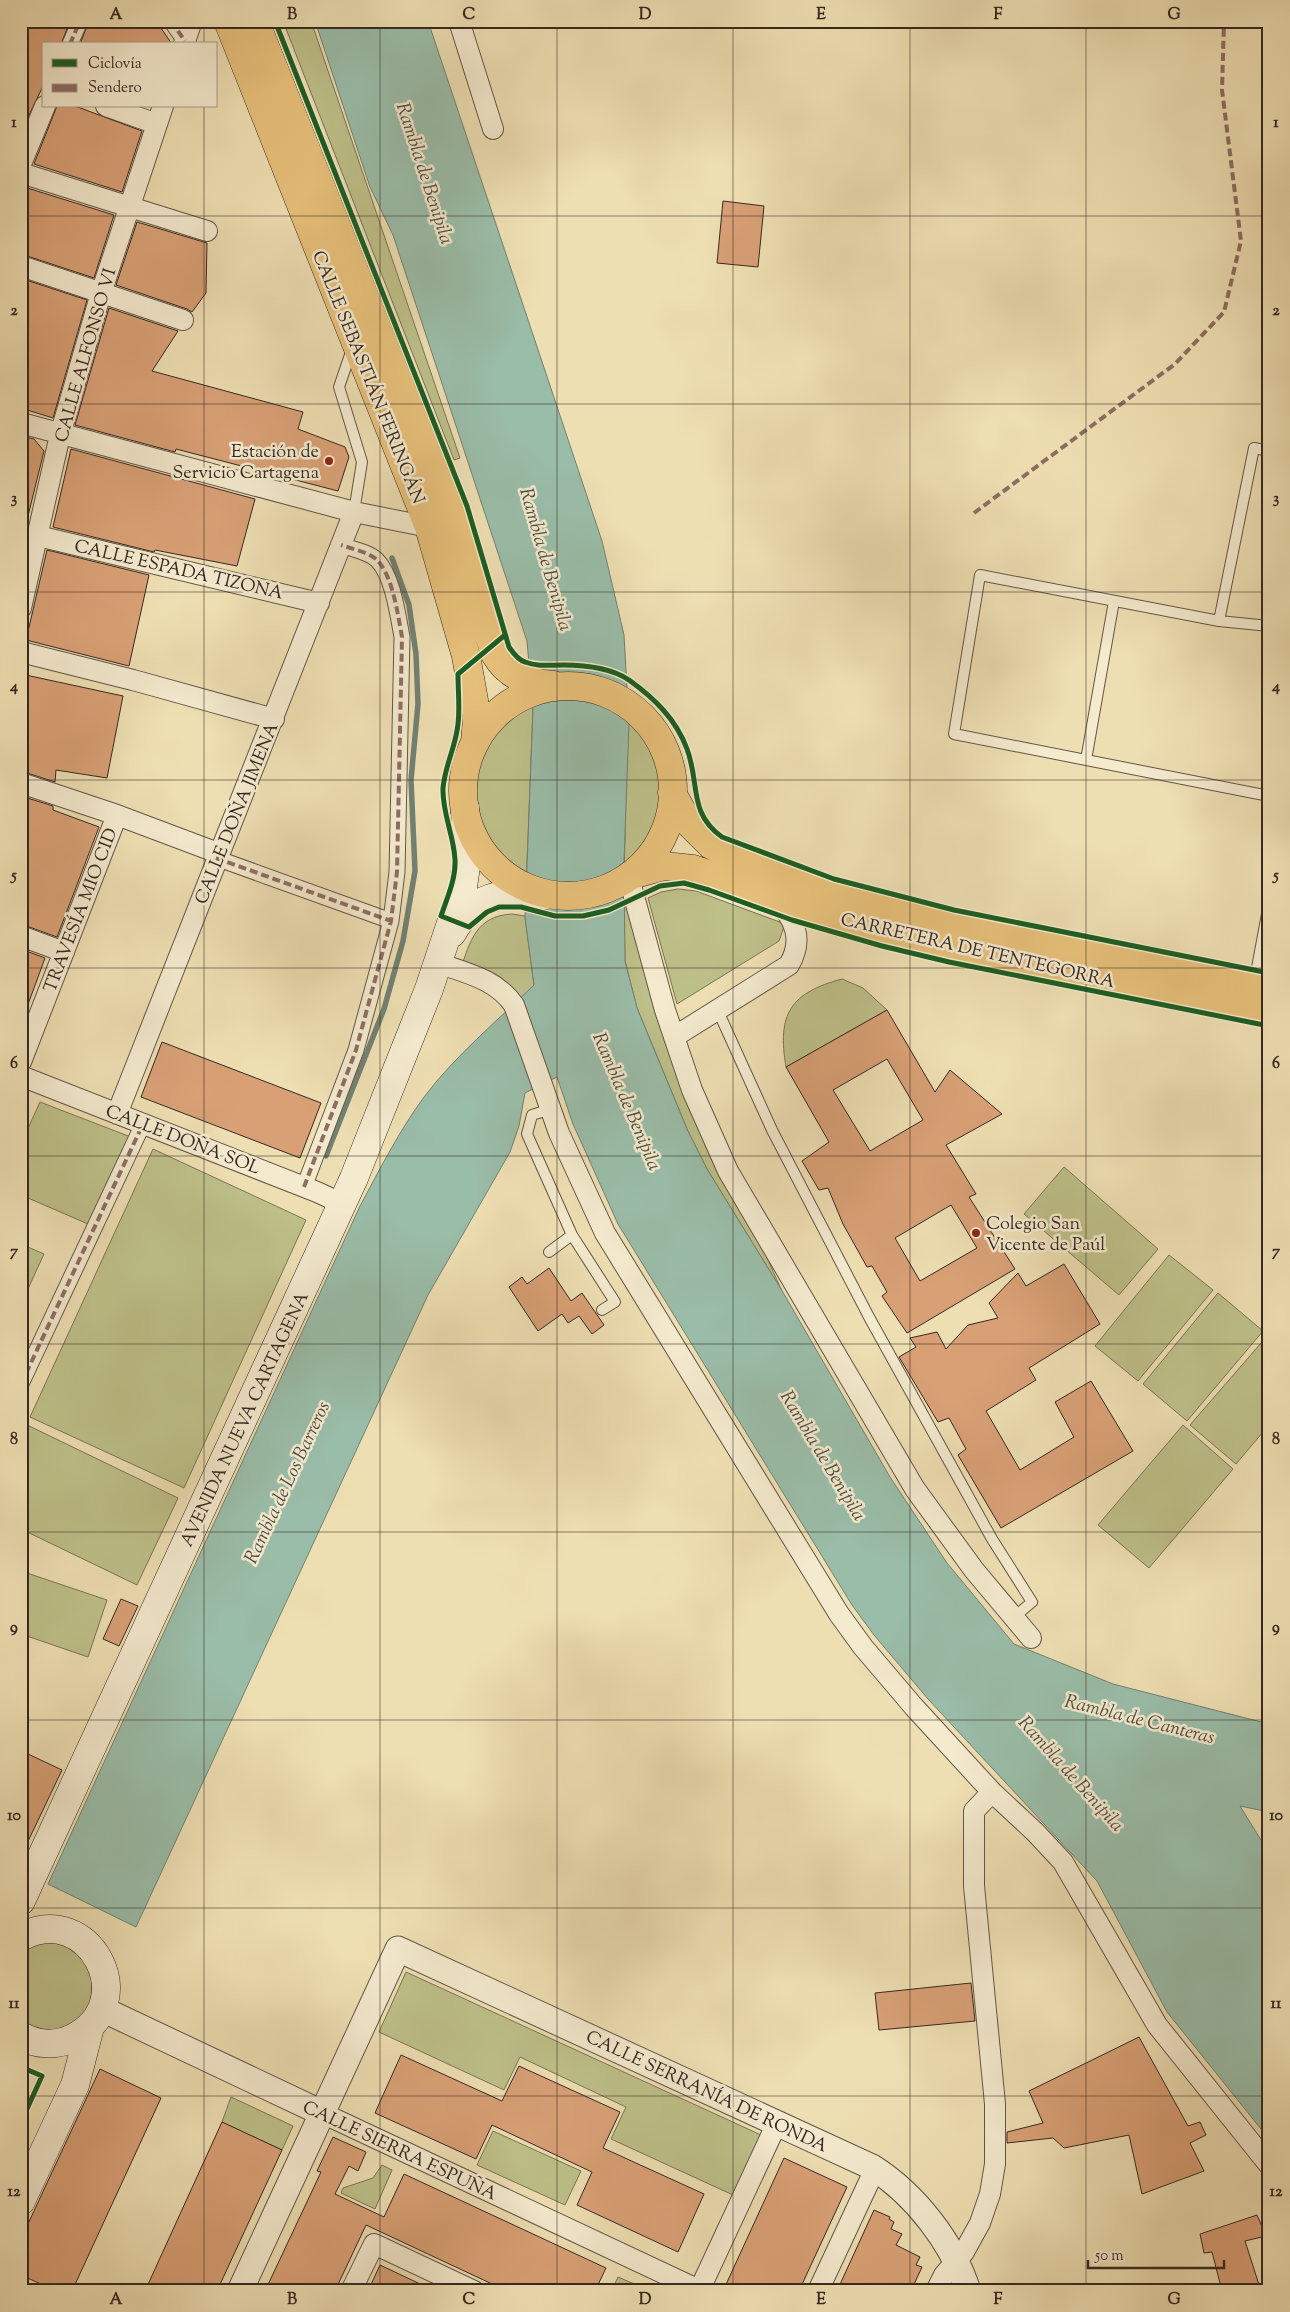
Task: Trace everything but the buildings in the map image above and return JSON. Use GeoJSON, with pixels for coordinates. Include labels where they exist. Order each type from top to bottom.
{"type":"FeatureCollection","features":[{"type":"Feature","properties":{"kind":"main road","name":"CALLE SEBASTIÁN FERINGÁN"},"geometry":{"type":"LineString","coordinates":[[228,21],[428,527],[466,656],[477,717],[475,743]]}},
{"type":"Feature","properties":{"kind":"main road"},"geometry":{"type":"LineString","coordinates":[[245,21],[251,38],[280,85]]}},
{"type":"Feature","properties":{"kind":"main road","name":"CALLE SEBASTIÁN FERINGÁN"},"geometry":{"type":"LineString","coordinates":[[255,21],[452,516],[492,647],[506,669],[515,676],[539,686]]}},
{"type":"Feature","properties":{"kind":"main road"},"geometry":{"type":"LineString","coordinates":[[532,892],[505,876],[489,860],[476,841],[465,808],[466,775],[475,743],[493,716],[509,703],[539,686],[587,686],[613,695],[628,704],[647,722],[661,741],[670,769],[672,793],[669,819],[652,854],[629,878]]}},
{"type":"Feature","properties":{"kind":"main road","name":"CARRETERA DE TENTEGORRA"},"geometry":{"type":"LineString","coordinates":[[672,793],[688,822],[712,845],[750,863],[831,892],[950,923],[1261,986]]}},
{"type":"Feature","properties":{"kind":"main road","name":"AVENIDA NUEVA CARTAGENA"},"geometry":{"type":"LineString","coordinates":[[21,1901],[343,1204],[439,960],[465,876],[467,860],[465,808]]}},
{"type":"Feature","properties":{"kind":"main road","name":"CARRETERA DE TENTEGORRA"},"geometry":{"type":"LineString","coordinates":[[532,892],[565,897],[586,896],[606,890],[629,878],[664,866],[693,869],[842,921],[946,947],[1269,1012]]}},
{"type":"Feature","properties":{"kind":"main road","name":"AVENIDA NUEVA CARTAGENA"},"geometry":{"type":"LineString","coordinates":[[439,960],[458,923],[482,901],[495,896],[532,892]]}},
{"type":"Feature","properties":{"kind":"main road","name":"AVENIDA NUEVA CARTAGENA"},"geometry":{"type":"LineString","coordinates":[[33,1876],[30,1903],[36,1916],[49,1927],[67,1932],[83,1941],[99,1959],[106,1982],[96,2018]]}},
{"type":"Feature","properties":{"kind":"main road"},"geometry":{"type":"LineString","coordinates":[[21,1936],[46,1929],[67,1932]]}},
{"type":"Feature","properties":{"kind":"main road"},"geometry":{"type":"LineString","coordinates":[[21,2036],[36,2042],[56,2043],[68,2040],[96,2018]]}},
{"type":"Feature","properties":{"kind":"main road"},"geometry":{"type":"LineString","coordinates":[[21,2201],[75,2085],[96,2018]]}},
{"type":"Feature","properties":{"kind":"street"},"geometry":{"type":"LineString","coordinates":[[71,42],[80,21]]}},
{"type":"Feature","properties":{"kind":"street"},"geometry":{"type":"LineString","coordinates":[[171,21],[184,42]]}},
{"type":"Feature","properties":{"kind":"street"},"geometry":{"type":"LineString","coordinates":[[184,42],[192,21]]}},
{"type":"Feature","properties":{"kind":"street"},"geometry":{"type":"LineString","coordinates":[[459,21],[493,129]]}},
{"type":"Feature","properties":{"kind":"street"},"geometry":{"type":"LineString","coordinates":[[21,164],[44,108]]}},
{"type":"Feature","properties":{"kind":"street"},"geometry":{"type":"LineString","coordinates":[[118,108],[160,115]]}},
{"type":"Feature","properties":{"kind":"street","name":"CALLE ALFONSO VI"},"geometry":{"type":"LineString","coordinates":[[22,598],[38,536],[60,435],[101,293],[160,115]]}},
{"type":"Feature","properties":{"kind":"street"},"geometry":{"type":"LineString","coordinates":[[21,173],[207,231]]}},
{"type":"Feature","properties":{"kind":"street"},"geometry":{"type":"LineString","coordinates":[[21,266],[182,320]]}},
{"type":"Feature","properties":{"kind":"street"},"geometry":{"type":"LineString","coordinates":[[21,423],[60,435],[354,512],[428,527]]}},
{"type":"Feature","properties":{"kind":"street","name":"CALLE DOÑA JIMENA"},"geometry":{"type":"LineString","coordinates":[[117,1114],[217,855],[274,719],[354,512]]}},
{"type":"Feature","properties":{"kind":"street","name":"CALLE ESPADA TIZONA"},"geometry":{"type":"LineString","coordinates":[[38,536],[320,603]]}},
{"type":"Feature","properties":{"kind":"street"},"geometry":{"type":"LineString","coordinates":[[304,1187],[356,1050],[391,921],[398,872],[402,637],[395,600],[386,575],[377,560],[342,545]]}},
{"type":"Feature","properties":{"kind":"street"},"geometry":{"type":"LineString","coordinates":[[21,652],[133,680],[274,719]]}},
{"type":"Feature","properties":{"kind":"street"},"geometry":{"type":"LineString","coordinates":[[21,783],[117,815],[391,921]]}},
{"type":"Feature","properties":{"kind":"street","name":"TRAVESÍA MIO CID"},"geometry":{"type":"LineString","coordinates":[[21,1062],[117,815]]}},
{"type":"Feature","properties":{"kind":"street"},"geometry":{"type":"LineString","coordinates":[[629,878],[674,1037],[692,1090],[728,1172],[915,1490],[974,1570],[1032,1638]]}},
{"type":"Feature","properties":{"kind":"street"},"geometry":{"type":"LineString","coordinates":[[674,1037],[782,972],[793,958],[797,948],[796,928],[786,909],[775,899]]}},
{"type":"Feature","properties":{"kind":"street"},"geometry":{"type":"LineString","coordinates":[[21,936],[64,952]]}},
{"type":"Feature","properties":{"kind":"street"},"geometry":{"type":"LineString","coordinates":[[439,960],[493,984],[502,990],[514,1005],[550,1109],[582,1185],[605,1233],[839,1614],[863,1647],[914,1708],[992,1792],[1036,1832],[1063,1862],[1156,2025],[1269,2165]]}},
{"type":"Feature","properties":{"kind":"street","name":"CALLE DOÑA SOL"},"geometry":{"type":"LineString","coordinates":[[21,1076],[343,1204]]}},
{"type":"Feature","properties":{"kind":"street"},"geometry":{"type":"LineString","coordinates":[[22,1382],[143,1124]]}},
{"type":"Feature","properties":{"kind":"street"},"geometry":{"type":"LineString","coordinates":[[936,2291],[944,2275],[973,2238],[980,2223],[990,2194],[995,2164],[995,2104],[975,1908],[973,1863],[974,1811],[992,1792]]}},
{"type":"Feature","properties":{"kind":"street","name":"CALLE SERRANÍA DE RONDA"},"geometry":{"type":"LineString","coordinates":[[322,2113],[398,1949],[777,2122],[875,2169],[929,2220],[955,2261],[968,2291]]}},
{"type":"Feature","properties":{"kind":"street","name":"CALLE SIERRA ESPUÑA"},"geometry":{"type":"LineString","coordinates":[[96,2018],[322,2113],[699,2290]]}},
{"type":"Feature","properties":{"kind":"street"},"geometry":{"type":"LineString","coordinates":[[240,2291],[322,2113]]}},
{"type":"Feature","properties":{"kind":"street"},"geometry":{"type":"LineString","coordinates":[[699,2290],[777,2122]]}},
{"type":"Feature","properties":{"kind":"street"},"geometry":{"type":"LineString","coordinates":[[818,2291],[875,2169]]}},
{"type":"Feature","properties":{"kind":"street"},"geometry":{"type":"LineString","coordinates":[[351,2291],[374,2244],[474,2291]]}},
{"type":"Feature","properties":{"kind":"lane"},"geometry":{"type":"LineString","coordinates":[[354,512],[362,462],[339,387],[346,362],[355,341]]}},
{"type":"Feature","properties":{"kind":"lane"},"geometry":{"type":"LineString","coordinates":[[1219,621],[1254,448],[1269,451]]}},
{"type":"Feature","properties":{"kind":"lane"},"geometry":{"type":"LineString","coordinates":[[1269,626],[1219,621],[980,575],[954,734],[1269,796]]}},
{"type":"Feature","properties":{"kind":"lane"},"geometry":{"type":"LineString","coordinates":[[1086,760],[1114,601]]}},
{"type":"Feature","properties":{"kind":"lane"},"geometry":{"type":"LineString","coordinates":[[1261,986],[1269,904]]}},
{"type":"Feature","properties":{"kind":"lane"},"geometry":{"type":"LineString","coordinates":[[718,1011],[772,1130],[869,1317],[992,1539],[1032,1602],[1014,1618]]}},
{"type":"Feature","properties":{"kind":"lane"},"geometry":{"type":"LineString","coordinates":[[550,1109],[532,1115],[527,1134],[572,1235],[615,1302],[602,1310]]}},
{"type":"Feature","properties":{"kind":"lane"},"geometry":{"type":"LineString","coordinates":[[549,1252],[572,1235]]}},
{"type":"Feature","properties":{"kind":"green space"},"geometry":{"type":"Polygon","coordinates":[[[283,21],[311,21],[460,458],[454,460],[283,21]]]}},
{"type":"Feature","properties":{"kind":"green space"},"geometry":{"type":"Polygon","coordinates":[[[532,692],[533,709],[526,888],[511,880],[497,869],[480,850],[468,820],[465,798],[466,775],[471,754],[481,733],[494,716],[511,702],[532,692]]]}},
{"type":"Feature","properties":{"kind":"green space"},"geometry":{"type":"Polygon","coordinates":[[[628,704],[638,712],[654,731],[667,754],[671,769],[672,800],[670,815],[665,829],[652,855],[624,881],[628,704]]]}},
{"type":"Feature","properties":{"kind":"green space"},"geometry":{"type":"Polygon","coordinates":[[[678,889],[696,891],[785,924],[779,941],[677,1004],[648,898],[661,892],[678,889]]]}},
{"type":"Feature","properties":{"kind":"green space"},"geometry":{"type":"Polygon","coordinates":[[[634,899],[728,1171],[781,1289],[707,1169],[687,1129],[637,1008],[625,961],[624,904],[634,899]]]}},
{"type":"Feature","properties":{"kind":"green space"},"geometry":{"type":"Polygon","coordinates":[[[512,914],[525,916],[534,985],[514,1005],[460,971],[471,940],[482,925],[500,916],[512,914]]]}},
{"type":"Feature","properties":{"kind":"green space"},"geometry":{"type":"Polygon","coordinates":[[[842,979],[863,988],[887,1010],[786,1067],[784,1033],[786,1020],[791,1008],[810,991],[842,979]]]}},
{"type":"Feature","properties":{"kind":"green space"},"geometry":{"type":"Polygon","coordinates":[[[40,1102],[136,1139],[95,1227],[21,1195],[21,1144],[40,1102]]]}},
{"type":"Feature","properties":{"kind":"green space"},"geometry":{"type":"Polygon","coordinates":[[[153,1149],[306,1220],[184,1488],[30,1417],[153,1149]]]}},
{"type":"Feature","properties":{"kind":"green space"},"geometry":{"type":"Polygon","coordinates":[[[1064,1167],[1158,1249],[1119,1295],[1024,1214],[1064,1167]]]}},
{"type":"Feature","properties":{"kind":"green space"},"geometry":{"type":"Polygon","coordinates":[[[21,1244],[44,1254],[21,1304],[21,1244]]]}},
{"type":"Feature","properties":{"kind":"green space"},"geometry":{"type":"Polygon","coordinates":[[[1169,1255],[1213,1290],[1138,1381],[1095,1346],[1169,1255]]]}},
{"type":"Feature","properties":{"kind":"green space"},"geometry":{"type":"Polygon","coordinates":[[[1218,1293],[1263,1331],[1187,1421],[1143,1384],[1218,1293]]]}},
{"type":"Feature","properties":{"kind":"green space"},"geometry":{"type":"Polygon","coordinates":[[[1268,1335],[1269,1425],[1236,1464],[1190,1425],[1268,1335]]]}},
{"type":"Feature","properties":{"kind":"green space"},"geometry":{"type":"Polygon","coordinates":[[[23,1423],[178,1498],[137,1585],[21,1529],[23,1423]]]}},
{"type":"Feature","properties":{"kind":"green space"},"geometry":{"type":"Polygon","coordinates":[[[1183,1425],[1233,1469],[1149,1568],[1098,1525],[1183,1425]]]}},
{"type":"Feature","properties":{"kind":"green space"},"geometry":{"type":"Polygon","coordinates":[[[21,1571],[107,1600],[88,1657],[21,1634],[21,1571]]]}},
{"type":"Feature","properties":{"kind":"green space"},"geometry":{"type":"Polygon","coordinates":[[[21,1937],[93,1950],[90,2027],[21,2036],[21,1937]]]}},
{"type":"Feature","properties":{"kind":"green space"},"geometry":{"type":"Polygon","coordinates":[[[406,1972],[761,2135],[733,2195],[611,2139],[626,2107],[520,2057],[504,2090],[379,2032],[406,1972]]]}},
{"type":"Feature","properties":{"kind":"green space"},"geometry":{"type":"Polygon","coordinates":[[[231,2097],[293,2126],[282,2150],[222,2122],[231,2097]]]}},
{"type":"Feature","properties":{"kind":"green space"},"geometry":{"type":"Polygon","coordinates":[[[493,2131],[581,2171],[565,2205],[477,2165],[493,2131]]]}},
{"type":"Feature","properties":{"kind":"green space"},"geometry":{"type":"Polygon","coordinates":[[[382,2165],[392,2170],[375,2209],[341,2193],[343,2188],[373,2178],[382,2165]]]}},
{"type":"Feature","properties":{"kind":"green space"},"geometry":{"type":"Polygon","coordinates":[[[618,2277],[639,2286],[637,2291],[619,2291],[613,2288],[618,2277]]]}},
{"type":"Feature","properties":{"kind":"water"},"geometry":{"type":"Polygon","coordinates":[[[315,21],[428,21],[602,541],[624,635],[629,724],[624,861],[625,961],[637,1008],[687,1129],[707,1169],[781,1289],[890,1477],[947,1563],[1014,1644],[1113,1684],[1269,1724],[1269,1812],[1240,1806],[1269,1853],[1269,2139],[1167,2012],[1097,1881],[928,1699],[874,1635],[852,1605],[618,1224],[573,1124],[557,1077],[525,1093],[519,1126],[510,1152],[428,1295],[136,1927],[48,1884],[360,1206],[382,1164],[415,1110],[436,1082],[463,1053],[534,985],[525,918],[533,709],[527,641],[393,235],[370,187],[315,21]]]}},
{"type":"Feature","properties":{"kind":"waterway"},"geometry":{"type":"LineString","coordinates":[[326,1156],[384,1009],[403,941],[415,871],[411,780],[418,704],[416,654],[409,605],[392,558]]}},
{"type":"Feature","properties":{"kind":"marked path"},"geometry":{"type":"LineString","coordinates":[[71,42],[80,21]]}},
{"type":"Feature","properties":{"kind":"marked path"},"geometry":{"type":"LineString","coordinates":[[171,21],[185,41]]}},
{"type":"Feature","properties":{"kind":"marked path"},"geometry":{"type":"LineString","coordinates":[[974,513],[1175,364],[1224,312],[1241,241],[1222,90],[1224,21]]}},
{"type":"Feature","properties":{"kind":"marked path"},"geometry":{"type":"LineString","coordinates":[[304,1187],[356,1050],[391,921],[397,872],[402,637],[394,597],[383,567],[370,555],[341,545]]}},
{"type":"Feature","properties":{"kind":"marked path"},"geometry":{"type":"LineString","coordinates":[[216,858],[391,921]]}},
{"type":"Feature","properties":{"kind":"marked path"},"geometry":{"type":"LineString","coordinates":[[21,1384],[143,1124]]}},
{"type":"Feature","properties":{"kind":"cycle path"},"geometry":{"type":"LineString","coordinates":[[275,21],[467,506],[509,647],[518,658],[535,665],[580,666],[606,670],[629,680],[647,694],[677,728],[691,762],[699,808],[711,828],[722,837],[834,879],[954,910],[1269,973]]}},
{"type":"Feature","properties":{"kind":"cycle path"},"geometry":{"type":"LineString","coordinates":[[505,635],[458,674],[458,724],[443,788],[444,806],[453,842],[455,867],[451,888],[441,916],[469,927],[487,912],[499,907],[521,907],[555,916],[583,916],[609,910],[660,886],[684,883],[792,920],[882,946],[949,962],[1269,1026]]}},
{"type":"Feature","properties":{"kind":"cycle path"},"geometry":{"type":"LineString","coordinates":[[21,2067],[42,2076],[21,2122]]}},
{"type":"Feature","properties":{"kind":"place","name":"Estación de Servicio Cartagena"},"geometry":{"type":"Point","coordinates":[329,461]}},
{"type":"Feature","properties":{"kind":"place","name":"Colegio San Vicente de Paúl"},"geometry":{"type":"Point","coordinates":[976,1233]}},
{"type":"Feature","properties":{"kind":"water label","name":"Rambla de Benipila"},"geometry":{"type":"Point","coordinates":[426,173]}},
{"type":"Feature","properties":{"kind":"water label","name":"Rambla de Benipila"},"geometry":{"type":"Point","coordinates":[547,559]}},
{"type":"Feature","properties":{"kind":"water label","name":"Rambla de Benipila"},"geometry":{"type":"Point","coordinates":[628,1101]}},
{"type":"Feature","properties":{"kind":"water label","name":"Rambla de Benipila"},"geometry":{"type":"Point","coordinates":[824,1455]}},
{"type":"Feature","properties":{"kind":"water label","name":"Rambla de Los Barreros"},"geometry":{"type":"Point","coordinates":[286,1482]}},
{"type":"Feature","properties":{"kind":"water label","name":"Rambla de Canteras"},"geometry":{"type":"Point","coordinates":[1140,1718]}},
{"type":"Feature","properties":{"kind":"water label","name":"Rambla de Benipila"},"geometry":{"type":"Point","coordinates":[1072,1773]}}]}
